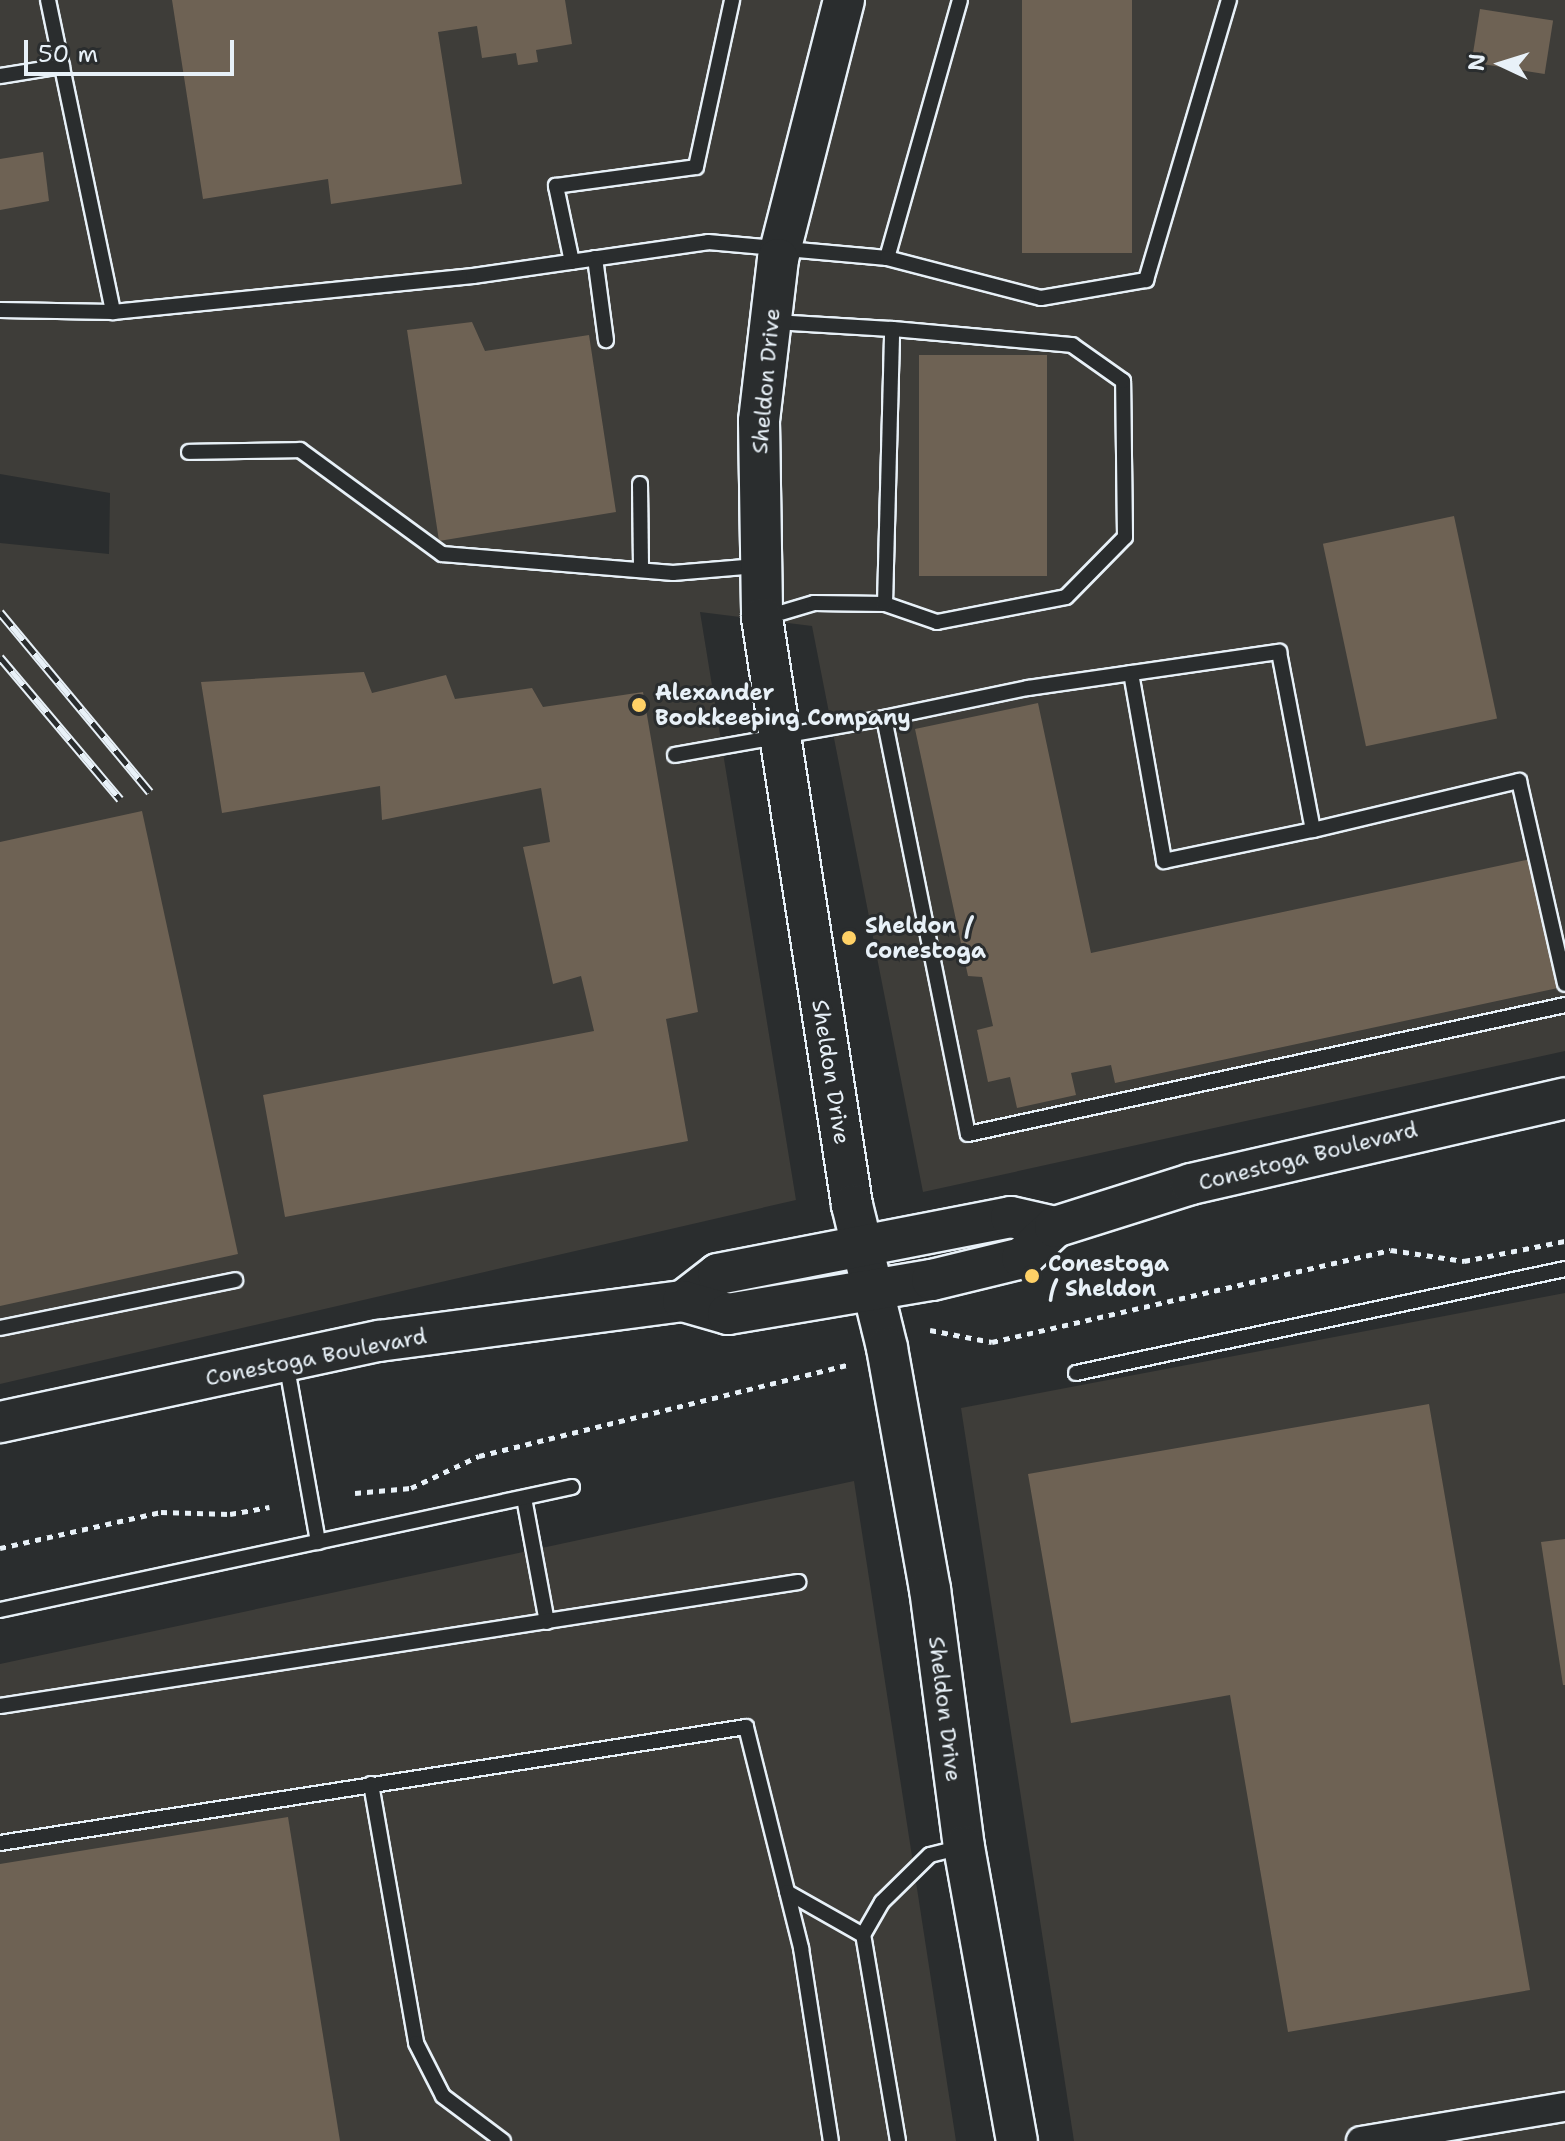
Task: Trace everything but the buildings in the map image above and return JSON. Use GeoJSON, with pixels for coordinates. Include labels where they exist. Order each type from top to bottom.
{"type":"FeatureCollection","features":[{"type":"Feature","properties":{"kind":"street","name":"Sheldon Drive"},"geometry":{"type":"LineString","coordinates":[[844,0],[780,250],[759,421],[762,618],[861,1248],[873,1292],[930,1589],[964,1847],[1017,2141]]}},
{"type":"Feature","properties":{"kind":"street","name":"Conestoga Boulevard"},"geometry":{"type":"LineString","coordinates":[[0,1422],[379,1341],[683,1301],[728,1314],[873,1292],[1022,1258],[1055,1227],[1191,1184],[1565,1098]]}},
{"type":"Feature","properties":{"kind":"street"},"geometry":{"type":"LineString","coordinates":[[683,1301],[718,1274],[1011,1217],[1055,1227]]}},
{"type":"Feature","properties":{"kind":"street"},"geometry":{"type":"LineString","coordinates":[[1361,2141],[1565,2107]]}},
{"type":"Feature","properties":{"kind":"lane"},"geometry":{"type":"LineString","coordinates":[[48,0],[113,312]]}},
{"type":"Feature","properties":{"kind":"lane"},"geometry":{"type":"LineString","coordinates":[[572,262],[556,186],[696,167],[732,0]]}},
{"type":"Feature","properties":{"kind":"lane"},"geometry":{"type":"LineString","coordinates":[[887,258],[960,0]]}},
{"type":"Feature","properties":{"kind":"lane"},"geometry":{"type":"LineString","coordinates":[[0,310],[113,312],[572,262],[708,242],[887,258],[1041,298],[1146,280],[1229,0]]}},
{"type":"Feature","properties":{"kind":"lane"},"geometry":{"type":"LineString","coordinates":[[0,76],[62,66]]}},
{"type":"Feature","properties":{"kind":"lane"},"geometry":{"type":"LineString","coordinates":[[595,258],[606,340]]}},
{"type":"Feature","properties":{"kind":"lane"},"geometry":{"type":"LineString","coordinates":[[762,618],[814,603],[885,604],[937,622],[1066,597],[1125,537],[1123,381],[1072,345],[771,321]]}},
{"type":"Feature","properties":{"kind":"lane"},"geometry":{"type":"LineString","coordinates":[[885,604],[892,329]]}},
{"type":"Feature","properties":{"kind":"lane"},"geometry":{"type":"LineString","coordinates":[[189,452],[300,450],[442,554],[641,570],[761,566]]}},
{"type":"Feature","properties":{"kind":"lane"},"geometry":{"type":"LineString","coordinates":[[640,484],[641,570]]}},
{"type":"Feature","properties":{"kind":"lane"},"geometry":{"type":"LineString","coordinates":[[675,755],[781,741],[1028,688],[1279,652],[1313,830]]}},
{"type":"Feature","properties":{"kind":"lane"},"geometry":{"type":"LineString","coordinates":[[1131,673],[1164,861],[1313,830],[1519,781],[1541,857],[1565,984]]}},
{"type":"Feature","properties":{"kind":"lane"},"geometry":{"type":"LineString","coordinates":[[884,718],[968,1134],[1565,1005]]}},
{"type":"Feature","properties":{"kind":"lane"},"geometry":{"type":"LineString","coordinates":[[1076,1373],[1565,1269]]}},
{"type":"Feature","properties":{"kind":"lane"},"geometry":{"type":"LineString","coordinates":[[0,1328],[235,1280]]}},
{"type":"Feature","properties":{"kind":"lane"},"geometry":{"type":"LineString","coordinates":[[285,1361],[318,1542]]}},
{"type":"Feature","properties":{"kind":"lane"},"geometry":{"type":"LineString","coordinates":[[0,1610],[572,1487]]}},
{"type":"Feature","properties":{"kind":"lane"},"geometry":{"type":"LineString","coordinates":[[524,1498],[547,1622]]}},
{"type":"Feature","properties":{"kind":"lane"},"geometry":{"type":"LineString","coordinates":[[0,1706],[798,1582]]}},
{"type":"Feature","properties":{"kind":"lane"},"geometry":{"type":"LineString","coordinates":[[0,1843],[746,1727],[787,1892],[831,2141]]}},
{"type":"Feature","properties":{"kind":"lane"},"geometry":{"type":"LineString","coordinates":[[371,1784],[416,2043],[443,2096],[503,2141]]}},
{"type":"Feature","properties":{"kind":"lane"},"geometry":{"type":"LineString","coordinates":[[898,2141],[863,1935],[882,1902],[930,1855],[964,1847]]}},
{"type":"Feature","properties":{"kind":"lane"},"geometry":{"type":"LineString","coordinates":[[787,1892],[863,1935]]}},
{"type":"Feature","properties":{"kind":"path"},"geometry":{"type":"LineString","coordinates":[[930,1330],[992,1342],[1391,1250],[1464,1261],[1565,1241]]}},
{"type":"Feature","properties":{"kind":"path"},"geometry":{"type":"LineString","coordinates":[[355,1493],[411,1488],[479,1456],[850,1364]]}},
{"type":"Feature","properties":{"kind":"path"},"geometry":{"type":"LineString","coordinates":[[0,1548],[161,1512],[230,1514],[269,1507]]}},
{"type":"Feature","properties":{"kind":"shaded area"},"geometry":{"type":"Polygon","coordinates":[[[0,0],[1565,0],[1565,1051],[923,1192],[812,626],[700,612],[796,1200],[0,1384],[0,543],[109,554],[110,493],[0,474],[0,0]]]}},
{"type":"Feature","properties":{"kind":"shaded area"},"geometry":{"type":"Polygon","coordinates":[[[1565,1293],[1565,2141],[1074,2141],[961,1408],[1565,1293]]]}},
{"type":"Feature","properties":{"kind":"shaded area"},"geometry":{"type":"Polygon","coordinates":[[[854,1481],[956,2141],[0,2141],[0,1664],[854,1481]]]}},
{"type":"Feature","properties":{"kind":"railway"},"geometry":{"type":"LineString","coordinates":[[0,612],[150,792]]}},
{"type":"Feature","properties":{"kind":"railway"},"geometry":{"type":"LineString","coordinates":[[0,657],[120,799]]}},
{"type":"Feature","properties":{"kind":"place","name":"Alexander Bookkeeping Company"},"geometry":{"type":"Point","coordinates":[639,705]}},
{"type":"Feature","properties":{"kind":"place","name":"Sheldon / Conestoga"},"geometry":{"type":"Point","coordinates":[849,938]}},
{"type":"Feature","properties":{"kind":"place","name":"Conestoga / Sheldon"},"geometry":{"type":"Point","coordinates":[1032,1276]}}]}
